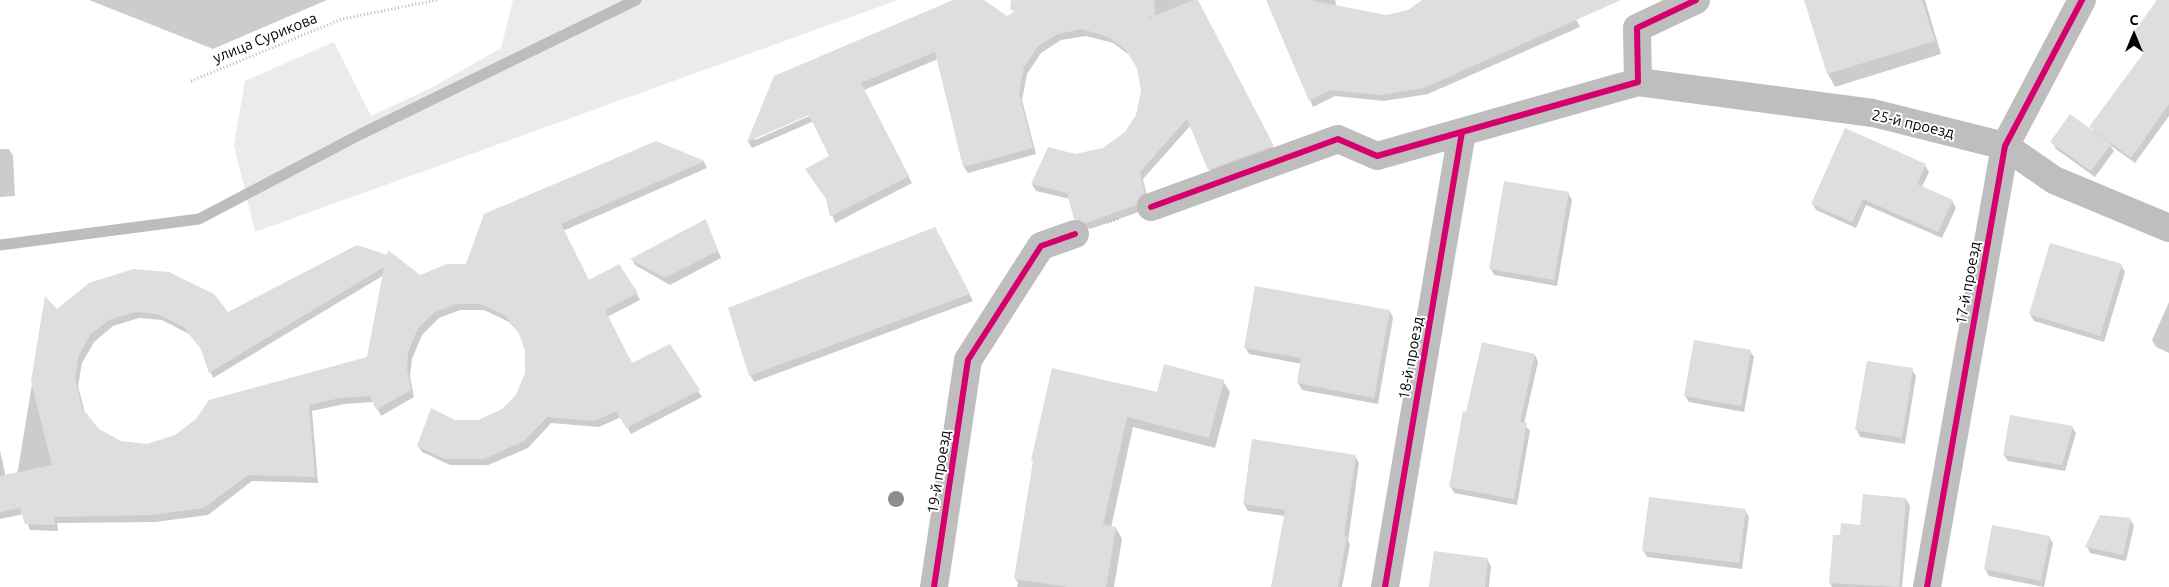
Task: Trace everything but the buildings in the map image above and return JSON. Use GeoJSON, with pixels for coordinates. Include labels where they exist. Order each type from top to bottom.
{"type":"FeatureCollection","features":[{"type":"Feature","properties":{"kind":"street"},"geometry":{"type":"LineString","coordinates":[[1151,207],[1338,139],[1377,156],[1638,82],[1637,28],[1696,0]]}},
{"type":"Feature","properties":{"kind":"street","name":"17-й проезд"},"geometry":{"type":"LineString","coordinates":[[1927,587],[2005,146],[2076,3]]}},
{"type":"Feature","properties":{"kind":"street","name":"25-й проезд"},"geometry":{"type":"LineString","coordinates":[[1638,82],[1873,113],[2005,146],[2054,180],[2169,228]]}},
{"type":"Feature","properties":{"kind":"street","name":"18-й проезд"},"geometry":{"type":"LineString","coordinates":[[1385,587],[1462,132]]}},
{"type":"Feature","properties":{"kind":"street","name":"19-й проезд"},"geometry":{"type":"LineString","coordinates":[[934,587],[968,360],[1041,246],[1075,234]]}},
{"type":"Feature","properties":{"kind":"path"},"geometry":{"type":"LineString","coordinates":[[1075,234],[1151,207]]}},
{"type":"Feature","properties":{"kind":"shaded area"},"geometry":{"type":"Polygon","coordinates":[[[513,0],[898,0],[255,232],[234,145],[245,81],[334,42],[371,116],[433,87],[501,48],[513,0]]]}},
{"type":"Feature","properties":{"kind":"waterway"},"geometry":{"type":"LineString","coordinates":[[0,245],[199,219],[361,134],[636,0]]}},
{"type":"Feature","properties":{"kind":"cycle path"},"geometry":{"type":"LineString","coordinates":[[1151,207],[1338,139],[1377,156],[1638,82],[1637,28],[1696,0]]}},
{"type":"Feature","properties":{"kind":"cycle path"},"geometry":{"type":"LineString","coordinates":[[1927,587],[2005,146],[2082,0]]}},
{"type":"Feature","properties":{"kind":"cycle path"},"geometry":{"type":"LineString","coordinates":[[1385,587],[1462,132]]}},
{"type":"Feature","properties":{"kind":"cycle path"},"geometry":{"type":"LineString","coordinates":[[934,587],[968,360],[1041,246],[1075,234]]}}]}
